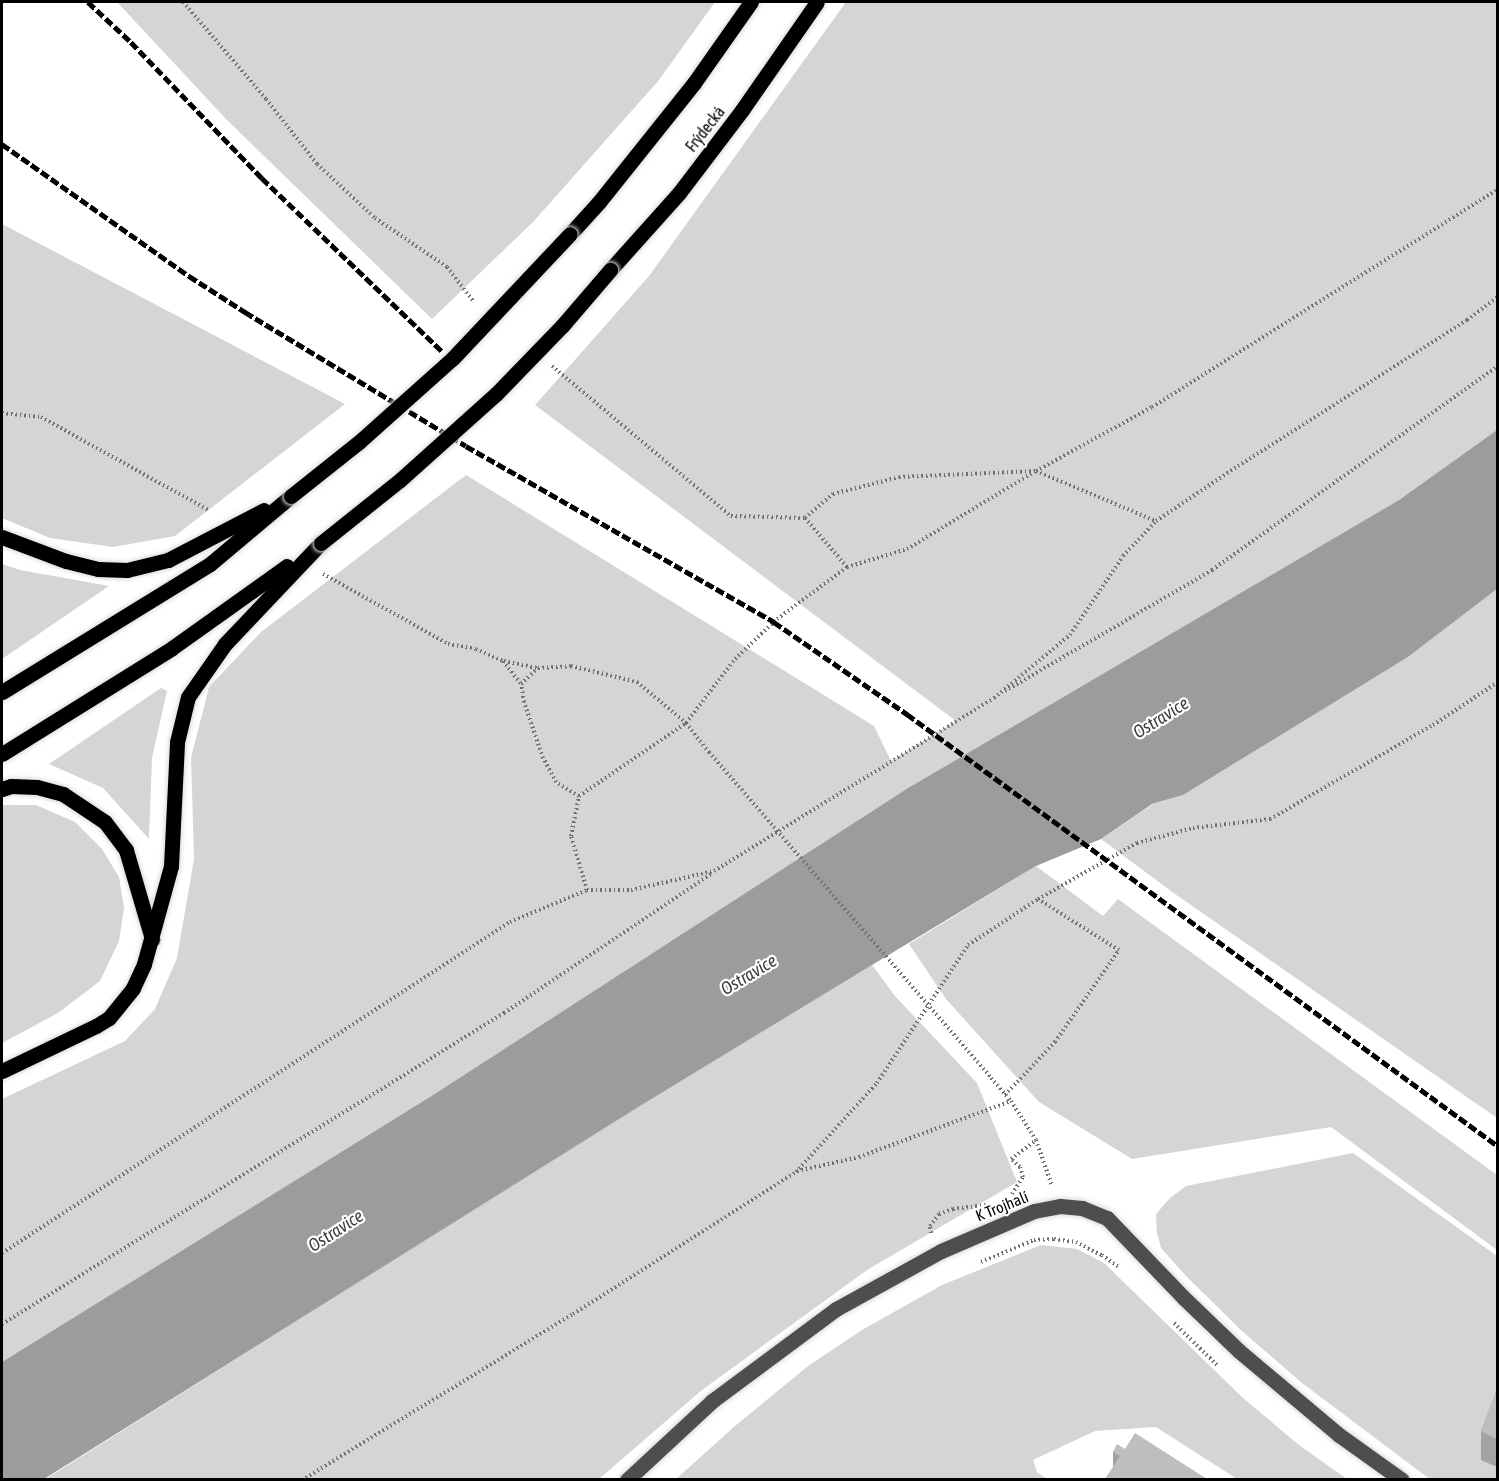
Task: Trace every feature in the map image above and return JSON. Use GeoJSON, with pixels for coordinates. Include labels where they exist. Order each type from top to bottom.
{"type":"FeatureCollection","features":[{"type":"Feature","properties":{"kind":"main road"},"geometry":{"type":"LineString","coordinates":[[2,692],[210,564],[268,512],[382,422],[453,358],[599,202],[694,83],[751,2]]}},
{"type":"Feature","properties":{"kind":"main road","name":"Frýdecká"},"geometry":{"type":"LineString","coordinates":[[303,559],[392,487],[472,417],[555,333],[700,165],[742,110],[817,2]]}},
{"type":"Feature","properties":{"kind":"main road"},"geometry":{"type":"LineString","coordinates":[[2,537],[38,553],[77,564],[128,570],[168,560],[268,512]]}},
{"type":"Feature","properties":{"kind":"main road"},"geometry":{"type":"LineString","coordinates":[[2,753],[54,723],[171,648],[303,559]]}},
{"type":"Feature","properties":{"kind":"main road"},"geometry":{"type":"LineString","coordinates":[[2,1071],[82,1035],[109,1018],[133,987],[152,939],[171,866],[177,742],[188,697],[225,644],[303,559]]}},
{"type":"Feature","properties":{"kind":"main road"},"geometry":{"type":"LineString","coordinates":[[2,789],[11,786],[37,787],[63,794],[105,822],[126,850],[152,939]]}},
{"type":"Feature","properties":{"kind":"street","name":"K Trojhalí"},"geometry":{"type":"LineString","coordinates":[[627,1479],[712,1401],[793,1339],[836,1310],[941,1251],[1034,1211],[1060,1206],[1082,1208],[1107,1218],[1239,1351],[1339,1435],[1402,1479]]}},
{"type":"Feature","properties":{"kind":"path"},"geometry":{"type":"LineString","coordinates":[[183,2],[266,99],[317,164],[375,218],[447,267],[474,302]]}},
{"type":"Feature","properties":{"kind":"path"},"geometry":{"type":"LineString","coordinates":[[587,890],[571,836],[579,796],[686,723],[735,659],[777,619],[847,567],[907,549],[1036,471],[1152,407],[1497,189]]}},
{"type":"Feature","properties":{"kind":"path"},"geometry":{"type":"LineString","coordinates":[[994,698],[1070,635],[1122,556],[1156,521],[1467,320],[1497,297]]}},
{"type":"Feature","properties":{"kind":"path"},"geometry":{"type":"LineString","coordinates":[[547,362],[732,516],[805,518],[833,494],[899,477],[1036,471],[1156,521]]}},
{"type":"Feature","properties":{"kind":"path"},"geometry":{"type":"LineString","coordinates":[[2,1324],[504,1013],[714,872],[994,698],[1212,570],[1497,366]]}},
{"type":"Feature","properties":{"kind":"path"},"geometry":{"type":"LineString","coordinates":[[2,413],[41,417],[214,513]]}},
{"type":"Feature","properties":{"kind":"path"},"geometry":{"type":"LineString","coordinates":[[805,518],[847,567]]}},
{"type":"Feature","properties":{"kind":"path"},"geometry":{"type":"LineString","coordinates":[[322,574],[448,644],[476,649],[503,661],[538,668],[571,666],[637,682],[686,723],[1011,1101],[1036,1140],[1060,1206]]}},
{"type":"Feature","properties":{"kind":"path"},"geometry":{"type":"LineString","coordinates":[[503,661],[521,684],[524,702],[543,758],[556,782],[579,796]]}},
{"type":"Feature","properties":{"kind":"path"},"geometry":{"type":"LineString","coordinates":[[521,684],[538,668]]}},
{"type":"Feature","properties":{"kind":"path"},"geometry":{"type":"LineString","coordinates":[[302,1479],[573,1314],[796,1172],[877,1083],[968,945],[1038,899],[1137,843],[1193,828],[1270,819],[1433,725],[1497,682]]}},
{"type":"Feature","properties":{"kind":"path"},"geometry":{"type":"LineString","coordinates":[[2,1253],[510,922],[587,890],[631,890],[714,872]]}},
{"type":"Feature","properties":{"kind":"path"},"geometry":{"type":"LineString","coordinates":[[1005,1095],[1055,1042],[1119,950],[1038,899]]}},
{"type":"Feature","properties":{"kind":"path"},"geometry":{"type":"LineString","coordinates":[[796,1172],[859,1157],[1011,1101]]}},
{"type":"Feature","properties":{"kind":"path"},"geometry":{"type":"LineString","coordinates":[[1010,1196],[1023,1177],[1020,1167],[1011,1159],[1036,1140]]}},
{"type":"Feature","properties":{"kind":"path"},"geometry":{"type":"LineString","coordinates":[[931,1234],[930,1226],[939,1214],[992,1202]]}},
{"type":"Feature","properties":{"kind":"path"},"geometry":{"type":"LineString","coordinates":[[973,1265],[1034,1240],[1054,1239],[1076,1242],[1102,1255],[1127,1275]]}},
{"type":"Feature","properties":{"kind":"path"},"geometry":{"type":"LineString","coordinates":[[1167,1317],[1225,1372]]}},
{"type":"Feature","properties":{"kind":"shaded area"},"geometry":{"type":"Polygon","coordinates":[[[117,2],[715,2],[659,80],[534,221],[432,319],[226,119],[117,2]]]}},
{"type":"Feature","properties":{"kind":"shaded area"},"geometry":{"type":"Polygon","coordinates":[[[846,2],[1497,2],[1497,430],[1399,500],[908,788],[433,1095],[2,1362],[2,1099],[125,1041],[155,1009],[177,958],[194,859],[191,758],[209,687],[261,632],[466,475],[874,726],[891,761],[956,721],[535,405],[649,276],[846,2]]]}},
{"type":"Feature","properties":{"kind":"shaded area"},"geometry":{"type":"Polygon","coordinates":[[[2,224],[345,404],[175,536],[113,547],[50,538],[2,518],[2,224]]]}},
{"type":"Feature","properties":{"kind":"shaded area"},"geometry":{"type":"Polygon","coordinates":[[[2,564],[20,570],[109,586],[2,659],[2,564]]]}},
{"type":"Feature","properties":{"kind":"shaded area"},"geometry":{"type":"Polygon","coordinates":[[[1497,589],[1497,1118],[1175,894],[1101,839],[1153,804],[1183,795],[1408,657],[1497,589]]]}},
{"type":"Feature","properties":{"kind":"shaded area"},"geometry":{"type":"Polygon","coordinates":[[[161,688],[167,691],[152,758],[149,839],[103,788],[49,764],[161,688]]]}},
{"type":"Feature","properties":{"kind":"shaded area"},"geometry":{"type":"Polygon","coordinates":[[[2,805],[36,805],[75,822],[102,849],[119,877],[124,908],[119,941],[100,981],[58,1013],[2,1043],[2,805]]]}},
{"type":"Feature","properties":{"kind":"shaded area"},"geometry":{"type":"Polygon","coordinates":[[[1036,866],[1103,916],[1118,899],[1497,1175],[1497,1250],[1331,1127],[1132,1159],[1039,1102],[946,999],[909,944],[1036,866]]]}},
{"type":"Feature","properties":{"kind":"shaded area"},"geometry":{"type":"Polygon","coordinates":[[[872,965],[895,996],[977,1083],[1017,1182],[867,1270],[702,1390],[599,1479],[44,1480],[643,1103],[872,965]]]}},
{"type":"Feature","properties":{"kind":"shaded area"},"geometry":{"type":"Polygon","coordinates":[[[1353,1153],[1497,1256],[1497,1479],[1432,1479],[1427,1477],[1302,1383],[1243,1332],[1161,1248],[1156,1214],[1170,1198],[1186,1186],[1353,1153]]]}},
{"type":"Feature","properties":{"kind":"shaded area"},"geometry":{"type":"Polygon","coordinates":[[[1041,1245],[1077,1249],[1104,1263],[1243,1398],[1299,1445],[1347,1479],[1237,1479],[1156,1427],[1095,1431],[1033,1460],[1037,1472],[1047,1479],[676,1479],[735,1426],[808,1366],[862,1330],[942,1285],[1041,1245]]]}},
{"type":"Feature","properties":{"kind":"water","name":"Ostravice"},"geometry":{"type":"Polygon","coordinates":[[[1497,430],[1497,589],[1408,657],[1183,795],[1152,804],[1101,839],[1036,866],[643,1104],[44,1479],[2,1479],[2,1362],[433,1095],[908,788],[1399,500],[1497,430]]]}},
{"type":"Feature","properties":{"kind":"building"},"geometry":{"type":"Polygon","coordinates":[[[1497,1389],[1497,1439],[1481,1431],[1497,1389]]]}},
{"type":"Feature","properties":{"kind":"building"},"geometry":{"type":"Polygon","coordinates":[[[1135,1433],[1207,1479],[1105,1479],[1120,1456],[1113,1452],[1117,1444],[1125,1449],[1135,1433]]]}},
{"type":"Feature","properties":{"kind":"railway"},"geometry":{"type":"LineString","coordinates":[[88,2],[131,42],[262,178],[442,351]]}},
{"type":"Feature","properties":{"kind":"railway"},"geometry":{"type":"LineString","coordinates":[[2,144],[189,276],[245,312],[466,446],[774,622],[907,714],[1498,1146]]}}]}
